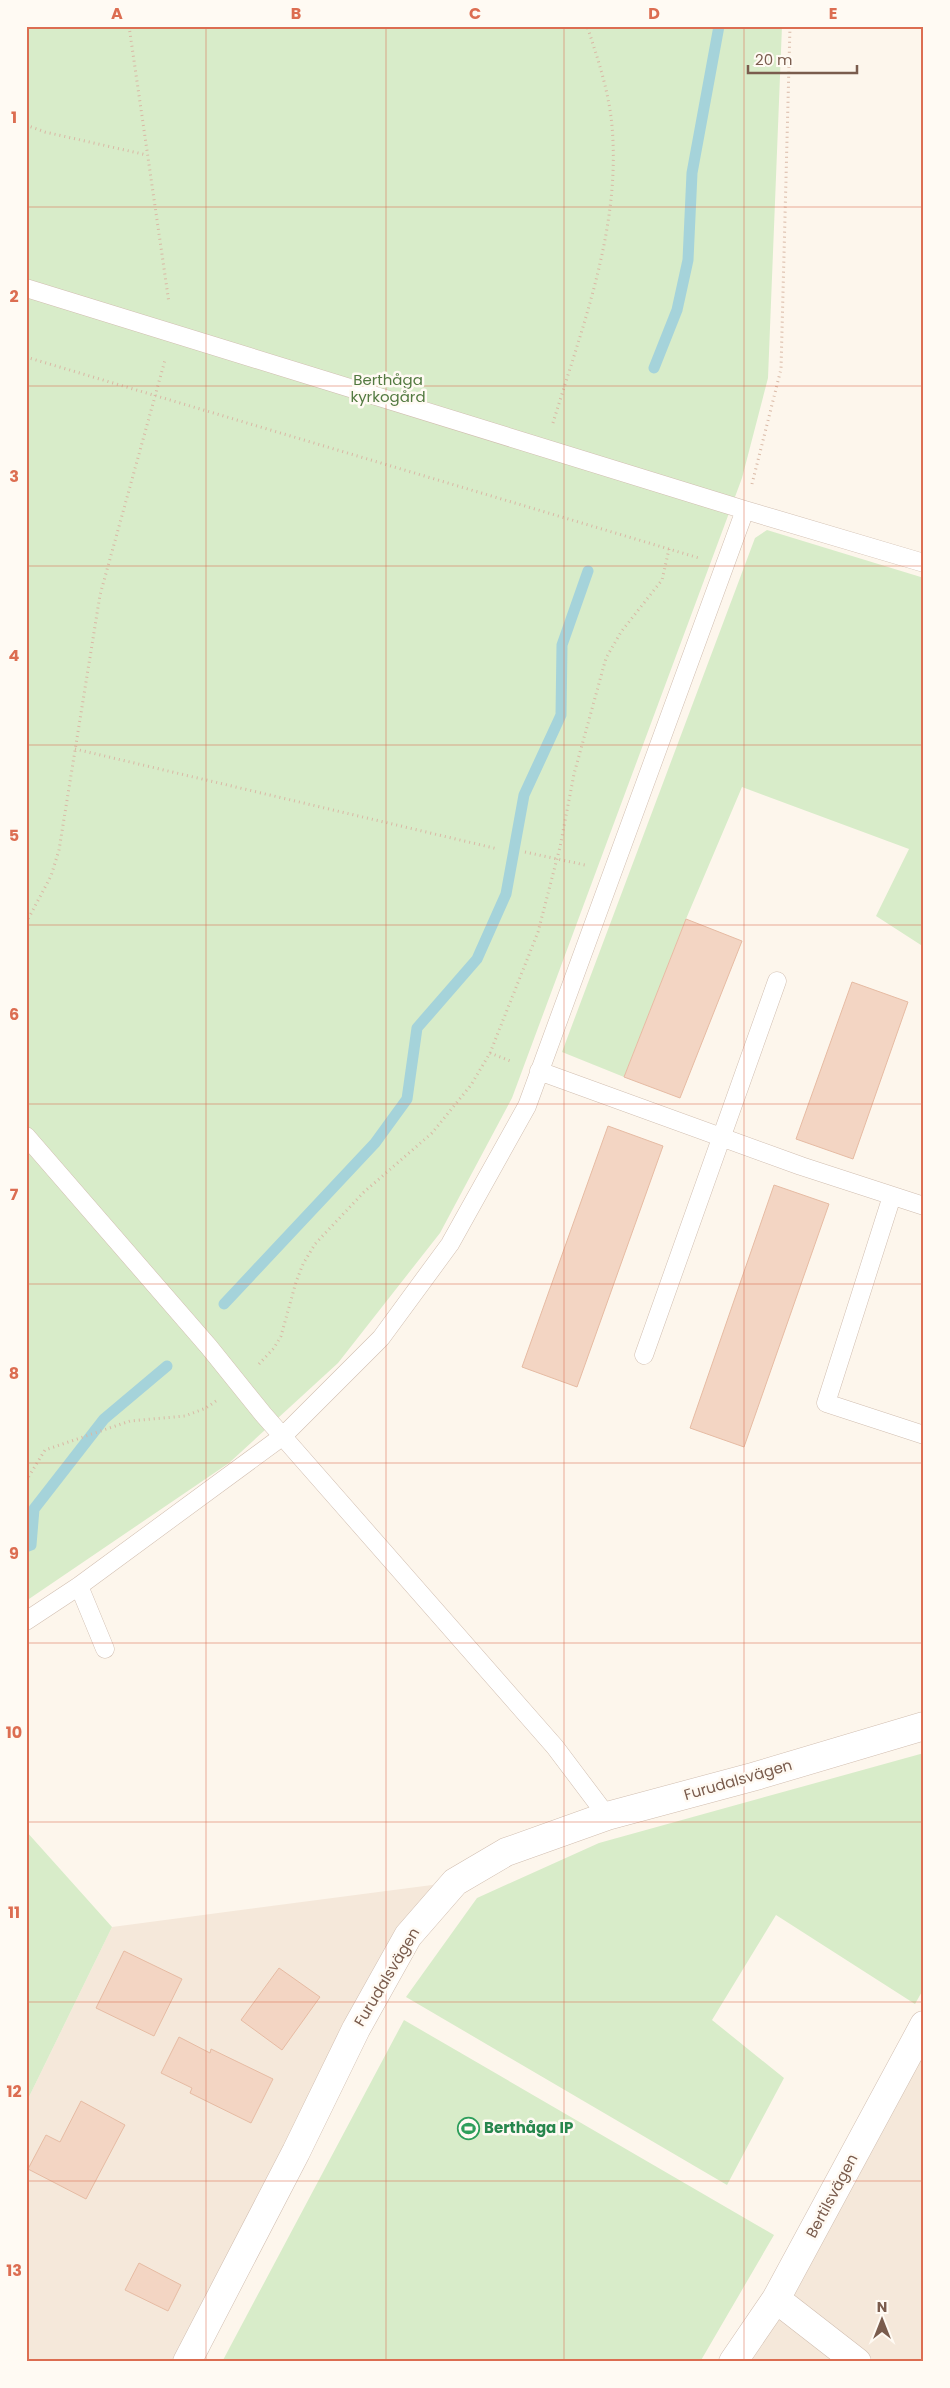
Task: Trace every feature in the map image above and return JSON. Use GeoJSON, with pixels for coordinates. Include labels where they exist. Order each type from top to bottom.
{"type":"FeatureCollection","features":[{"type":"Feature","properties":{"kind":"street","name":"Furudalsvägen"},"geometry":{"type":"LineString","coordinates":[[187,2362],[270,2204],[356,2029],[408,1936],[455,1882],[506,1852],[607,1816],[756,1776],[924,1726]]}},
{"type":"Feature","properties":{"kind":"street","name":"Bertilsvägen"},"geometry":{"type":"LineString","coordinates":[[733,2362],[776,2299],[923,2028]]}},
{"type":"Feature","properties":{"kind":"street"},"geometry":{"type":"LineString","coordinates":[[776,2299],[857,2362]]}},
{"type":"Feature","properties":{"kind":"lane"},"geometry":{"type":"LineString","coordinates":[[26,288],[745,510],[924,563]]}},
{"type":"Feature","properties":{"kind":"lane"},"geometry":{"type":"LineString","coordinates":[[26,1621],[79,1586],[283,1436],[381,1338],[450,1244],[527,1106],[745,510]]}},
{"type":"Feature","properties":{"kind":"lane"},"geometry":{"type":"LineString","coordinates":[[644,1355],[777,981]]}},
{"type":"Feature","properties":{"kind":"lane"},"geometry":{"type":"LineString","coordinates":[[540,1071],[720,1137],[924,1206]]}},
{"type":"Feature","properties":{"kind":"lane"},"geometry":{"type":"LineString","coordinates":[[26,1136],[283,1436],[555,1747],[607,1816]]}},
{"type":"Feature","properties":{"kind":"lane"},"geometry":{"type":"LineString","coordinates":[[892,1196],[826,1403],[924,1435]]}},
{"type":"Feature","properties":{"kind":"lane"},"geometry":{"type":"LineString","coordinates":[[79,1586],[105,1649]]}},
{"type":"Feature","properties":{"kind":"path"},"geometry":{"type":"LineString","coordinates":[[26,923],[51,876],[59,850],[102,586],[173,332],[146,155],[129,26]]}},
{"type":"Feature","properties":{"kind":"path"},"geometry":{"type":"LineString","coordinates":[[546,448],[603,255],[614,186],[612,125],[602,70],[587,26]]}},
{"type":"Feature","properties":{"kind":"path"},"geometry":{"type":"LineString","coordinates":[[745,510],[781,369],[790,26]]}},
{"type":"Feature","properties":{"kind":"path"},"geometry":{"type":"LineString","coordinates":[[26,125],[45,132],[146,155]]}},
{"type":"Feature","properties":{"kind":"path"},"geometry":{"type":"LineString","coordinates":[[26,357],[725,566]]}},
{"type":"Feature","properties":{"kind":"path"},"geometry":{"type":"LineString","coordinates":[[26,1481],[45,1450],[130,1421],[185,1416],[206,1408],[239,1384],[279,1341],[284,1330],[296,1282],[315,1244],[358,1197],[432,1133],[459,1101],[481,1068],[496,1039],[538,932],[557,858],[574,774],[606,658],[621,632],[647,602],[662,580],[669,549]]}},
{"type":"Feature","properties":{"kind":"path"},"geometry":{"type":"LineString","coordinates":[[75,749],[498,849]]}},
{"type":"Feature","properties":{"kind":"path"},"geometry":{"type":"LineString","coordinates":[[525,852],[557,858]]}},
{"type":"Feature","properties":{"kind":"shaded area"},"geometry":{"type":"Polygon","coordinates":[[[455,1882],[408,1936],[187,2362],[26,2362],[26,2103],[112,1927],[455,1882]]]}},
{"type":"Feature","properties":{"kind":"shaded area"},"geometry":{"type":"Polygon","coordinates":[[[924,2025],[924,2362],[733,2362],[924,2025]]]}},
{"type":"Feature","properties":{"kind":"green space","name":"Berthåga kyrkogård"},"geometry":{"type":"Polygon","coordinates":[[[26,26],[782,26],[768,378],[742,478],[512,1098],[440,1233],[338,1363],[229,1463],[26,1601],[26,26]]]}},
{"type":"Feature","properties":{"kind":"green space"},"geometry":{"type":"Polygon","coordinates":[[[767,530],[924,578],[924,947],[876,916],[909,849],[742,787],[686,919],[624,1077],[562,1052],[755,538],[767,530]]]}},
{"type":"Feature","properties":{"kind":"green space"},"geometry":{"type":"Polygon","coordinates":[[[924,1753],[924,1988],[915,2004],[776,1915],[712,2020],[784,2078],[727,2185],[406,1997],[477,1898],[599,1843],[924,1753]]]}},
{"type":"Feature","properties":{"kind":"green space"},"geometry":{"type":"Polygon","coordinates":[[[26,1831],[112,1927],[26,2103],[26,1831]]]}},
{"type":"Feature","properties":{"kind":"green space","name":"Berthåga IP"},"geometry":{"type":"Polygon","coordinates":[[[404,2020],[774,2235],[700,2362],[222,2362],[404,2020]]]}},
{"type":"Feature","properties":{"kind":"building"},"geometry":{"type":"Polygon","coordinates":[[[686,919],[742,941],[680,1098],[624,1077],[686,919]]]}},
{"type":"Feature","properties":{"kind":"building"},"geometry":{"type":"Polygon","coordinates":[[[852,982],[908,1002],[853,1159],[796,1139],[852,982]]]}},
{"type":"Feature","properties":{"kind":"building"},"geometry":{"type":"Polygon","coordinates":[[[608,1126],[663,1146],[577,1387],[522,1367],[608,1126]]]}},
{"type":"Feature","properties":{"kind":"building"},"geometry":{"type":"Polygon","coordinates":[[[774,1185],[829,1204],[744,1447],[690,1428],[774,1185]]]}},
{"type":"Feature","properties":{"kind":"building"},"geometry":{"type":"Polygon","coordinates":[[[124,1951],[182,1979],[154,2036],[96,2008],[124,1951]]]}},
{"type":"Feature","properties":{"kind":"building"},"geometry":{"type":"Polygon","coordinates":[[[279,1968],[320,1997],[282,2050],[241,2020],[279,1968]]]}},
{"type":"Feature","properties":{"kind":"building"},"geometry":{"type":"Polygon","coordinates":[[[179,2037],[210,2053],[211,2049],[273,2079],[251,2123],[190,2093],[192,2088],[161,2073],[179,2037]]]}},
{"type":"Feature","properties":{"kind":"building"},"geometry":{"type":"Polygon","coordinates":[[[81,2101],[125,2125],[86,2199],[28,2169],[46,2135],[60,2142],[81,2101]]]}},
{"type":"Feature","properties":{"kind":"building"},"geometry":{"type":"Polygon","coordinates":[[[139,2263],[181,2285],[168,2311],[125,2290],[139,2263]]]}},
{"type":"Feature","properties":{"kind":"waterway"},"geometry":{"type":"LineString","coordinates":[[654,368],[677,310],[688,260],[692,173],[719,26]]}},
{"type":"Feature","properties":{"kind":"waterway"},"geometry":{"type":"LineString","coordinates":[[224,1304],[375,1143],[407,1099],[417,1028],[477,959],[506,894],[524,795],[561,715],[562,645],[588,571]]}},
{"type":"Feature","properties":{"kind":"waterway"},"geometry":{"type":"LineString","coordinates":[[26,1547],[31,1545],[34,1509],[104,1419],[167,1366]]}},
{"type":"Feature","properties":{"kind":"place","name":"Berthåga IP"},"geometry":{"type":"Point","coordinates":[468,2128]}}]}
